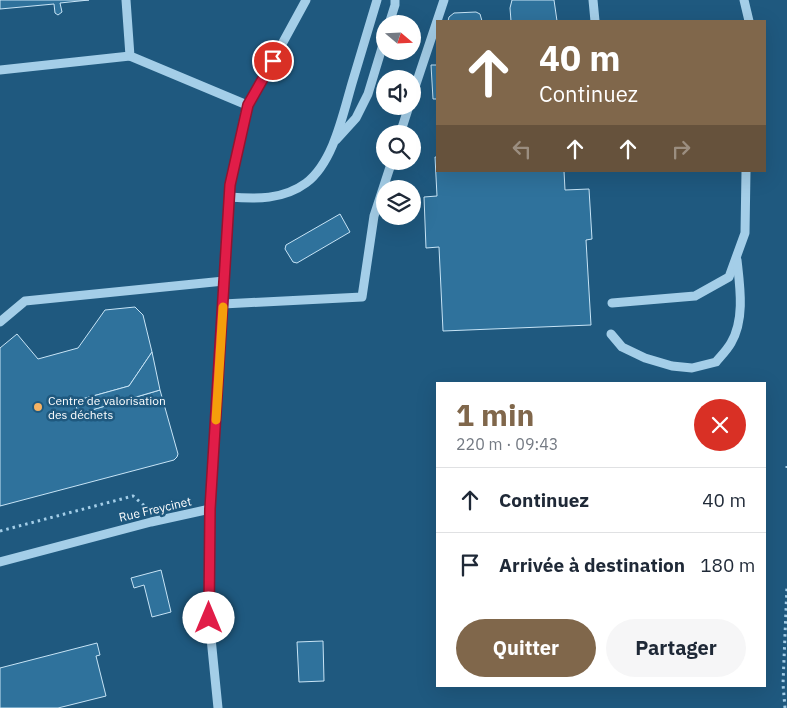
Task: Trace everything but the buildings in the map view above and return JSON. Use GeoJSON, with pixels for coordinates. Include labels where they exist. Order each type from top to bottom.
{"type":"FeatureCollection","features":[{"type":"Feature","properties":{"kind":"street"},"geometry":{"type":"LineString","coordinates":[[126,0],[130,56]]}},
{"type":"Feature","properties":{"kind":"street"},"geometry":{"type":"LineString","coordinates":[[210,509],[230,185],[248,105],[306,0]]}},
{"type":"Feature","properties":{"kind":"street"},"geometry":{"type":"LineString","coordinates":[[229,197],[260,199],[276,197],[305,184],[319,171],[332,144],[377,0]]}},
{"type":"Feature","properties":{"kind":"street"},"geometry":{"type":"LineString","coordinates":[[392,15],[395,0]]}},
{"type":"Feature","properties":{"kind":"street"},"geometry":{"type":"LineString","coordinates":[[437,20],[444,0]]}},
{"type":"Feature","properties":{"kind":"street"},"geometry":{"type":"LineString","coordinates":[[593,0],[595,20]]}},
{"type":"Feature","properties":{"kind":"street"},"geometry":{"type":"LineString","coordinates":[[744,0],[749,20]]}},
{"type":"Feature","properties":{"kind":"street"},"geometry":{"type":"LineString","coordinates":[[421,70],[436,24]]}},
{"type":"Feature","properties":{"kind":"street"},"geometry":{"type":"LineString","coordinates":[[0,70],[130,56],[248,105]]}},
{"type":"Feature","properties":{"kind":"street"},"geometry":{"type":"LineString","coordinates":[[332,144],[356,118],[368,94],[378,60]]}},
{"type":"Feature","properties":{"kind":"street"},"geometry":{"type":"LineString","coordinates":[[223,304],[362,297],[374,216],[389,170]]}},
{"type":"Feature","properties":{"kind":"street"},"geometry":{"type":"LineString","coordinates":[[612,302],[695,296],[728,277],[737,258],[745,233],[746,172]]}},
{"type":"Feature","properties":{"kind":"street"},"geometry":{"type":"LineString","coordinates":[[611,334],[622,347],[645,358],[672,366],[692,368],[716,362],[732,342],[739,319],[740,293],[737,258]]}},
{"type":"Feature","properties":{"kind":"street"},"geometry":{"type":"LineString","coordinates":[[0,322],[25,301],[224,281]]}},
{"type":"Feature","properties":{"kind":"street","name":"Rue Freycinet"},"geometry":{"type":"LineString","coordinates":[[0,562],[151,522],[210,509],[209,618],[218,708]]}},
{"type":"Feature","properties":{"kind":"path"},"geometry":{"type":"LineString","coordinates":[[0,530],[133,496],[147,508],[151,522]]}},
{"type":"Feature","properties":{"kind":"path"},"geometry":{"type":"LineString","coordinates":[[785,708],[783,684],[787,586]]}},
{"type":"Feature","properties":{"kind":"slow traffic"},"geometry":{"type":"LineString","coordinates":[[216,420],[223,307]]}},
{"type":"Feature","properties":{"kind":"place","name":"Centre de valorisation des déchets"},"geometry":{"type":"Point","coordinates":[38,407]}},
{"type":"Feature","properties":{"kind":"route"},"geometry":{"type":"LineString","coordinates":[[209,618],[210,509],[230,185],[248,105],[273,61]]}}]}
